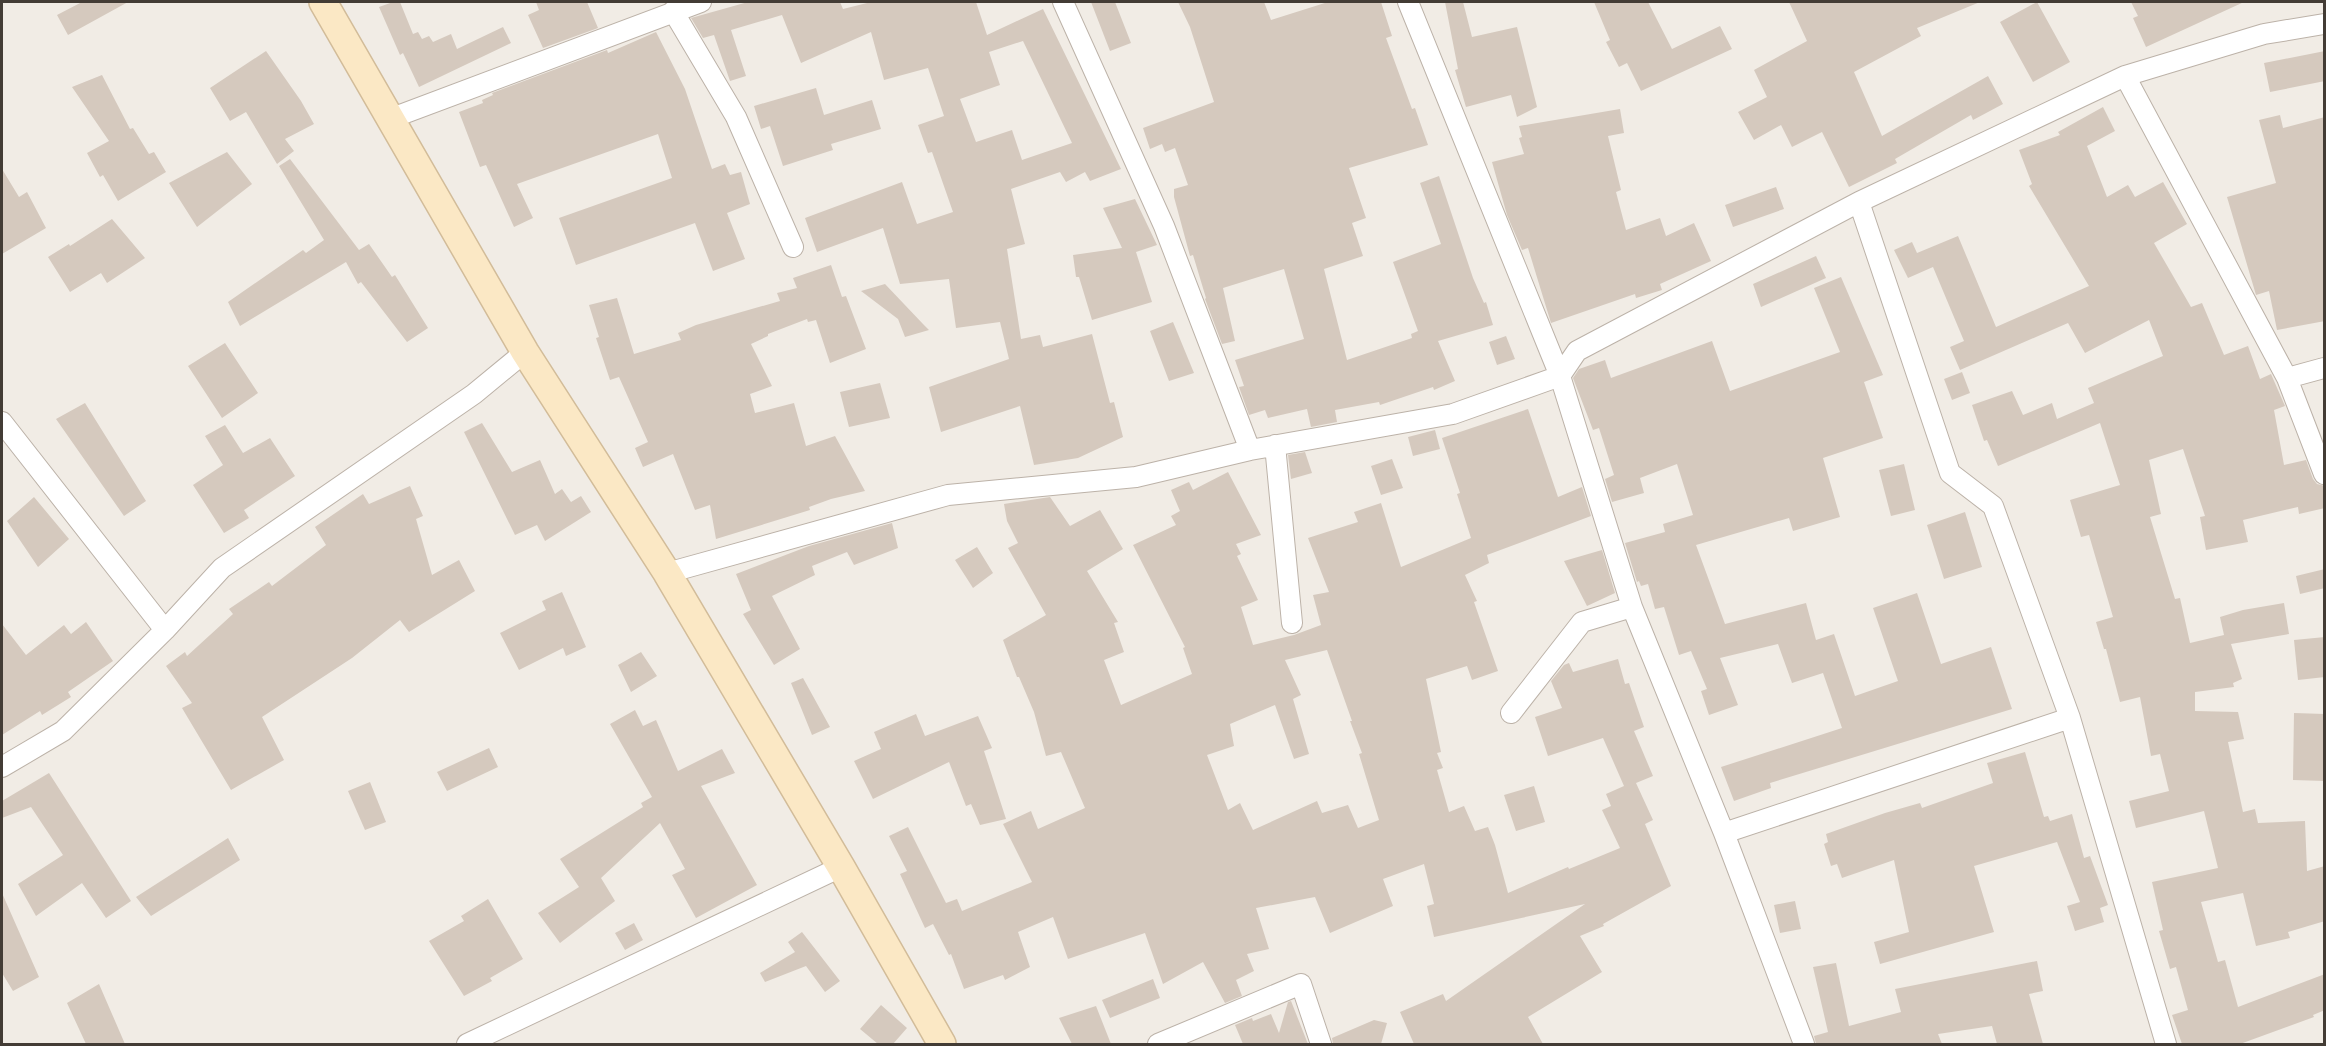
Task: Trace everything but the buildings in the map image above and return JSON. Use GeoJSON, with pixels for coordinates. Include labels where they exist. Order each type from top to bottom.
{"type":"FeatureCollection","features":[{"type":"Feature","properties":{"kind":"street"},"geometry":{"type":"LineString","coordinates":[[323,2],[525,352],[667,573],[841,867],[942,1044]]}},
{"type":"Feature","properties":{"kind":"street"},"geometry":{"type":"LineString","coordinates":[[392,118],[701,2]]}},
{"type":"Feature","properties":{"kind":"street"},"geometry":{"type":"LineString","coordinates":[[1063,2],[1164,226],[1250,450]]}},
{"type":"Feature","properties":{"kind":"street"},"geometry":{"type":"LineString","coordinates":[[1408,2],[1560,376],[1632,607],[1724,833],[1804,1044]]}},
{"type":"Feature","properties":{"kind":"street"},"geometry":{"type":"LineString","coordinates":[[673,11],[736,117],[793,247]]}},
{"type":"Feature","properties":{"kind":"street"},"geometry":{"type":"LineString","coordinates":[[667,573],[948,495],[1137,477],[1275,445],[1453,414],[1560,376],[1576,351],[1859,202],[2125,76],[2264,34],[2325,24]]}},
{"type":"Feature","properties":{"kind":"street"},"geometry":{"type":"LineString","coordinates":[[2125,76],[2287,378],[2325,474]]}},
{"type":"Feature","properties":{"kind":"street"},"geometry":{"type":"LineString","coordinates":[[1859,202],[1950,473],[1993,506],[2070,718],[2166,1044]]}},
{"type":"Feature","properties":{"kind":"street"},"geometry":{"type":"LineString","coordinates":[[2,767],[63,731],[165,630],[222,568],[474,394],[525,352]]}},
{"type":"Feature","properties":{"kind":"street"},"geometry":{"type":"LineString","coordinates":[[2287,378],[2325,368]]}},
{"type":"Feature","properties":{"kind":"street"},"geometry":{"type":"LineString","coordinates":[[2,422],[165,630]]}},
{"type":"Feature","properties":{"kind":"street"},"geometry":{"type":"LineString","coordinates":[[1275,445],[1292,623]]}},
{"type":"Feature","properties":{"kind":"street"},"geometry":{"type":"LineString","coordinates":[[1510,713],[1582,622],[1632,607]]}},
{"type":"Feature","properties":{"kind":"street"},"geometry":{"type":"LineString","coordinates":[[1724,833],[2070,718]]}},
{"type":"Feature","properties":{"kind":"street"},"geometry":{"type":"LineString","coordinates":[[467,1044],[841,867]]}},
{"type":"Feature","properties":{"kind":"street"},"geometry":{"type":"LineString","coordinates":[[1158,1044],[1301,984],[1321,1044]]}}]}
